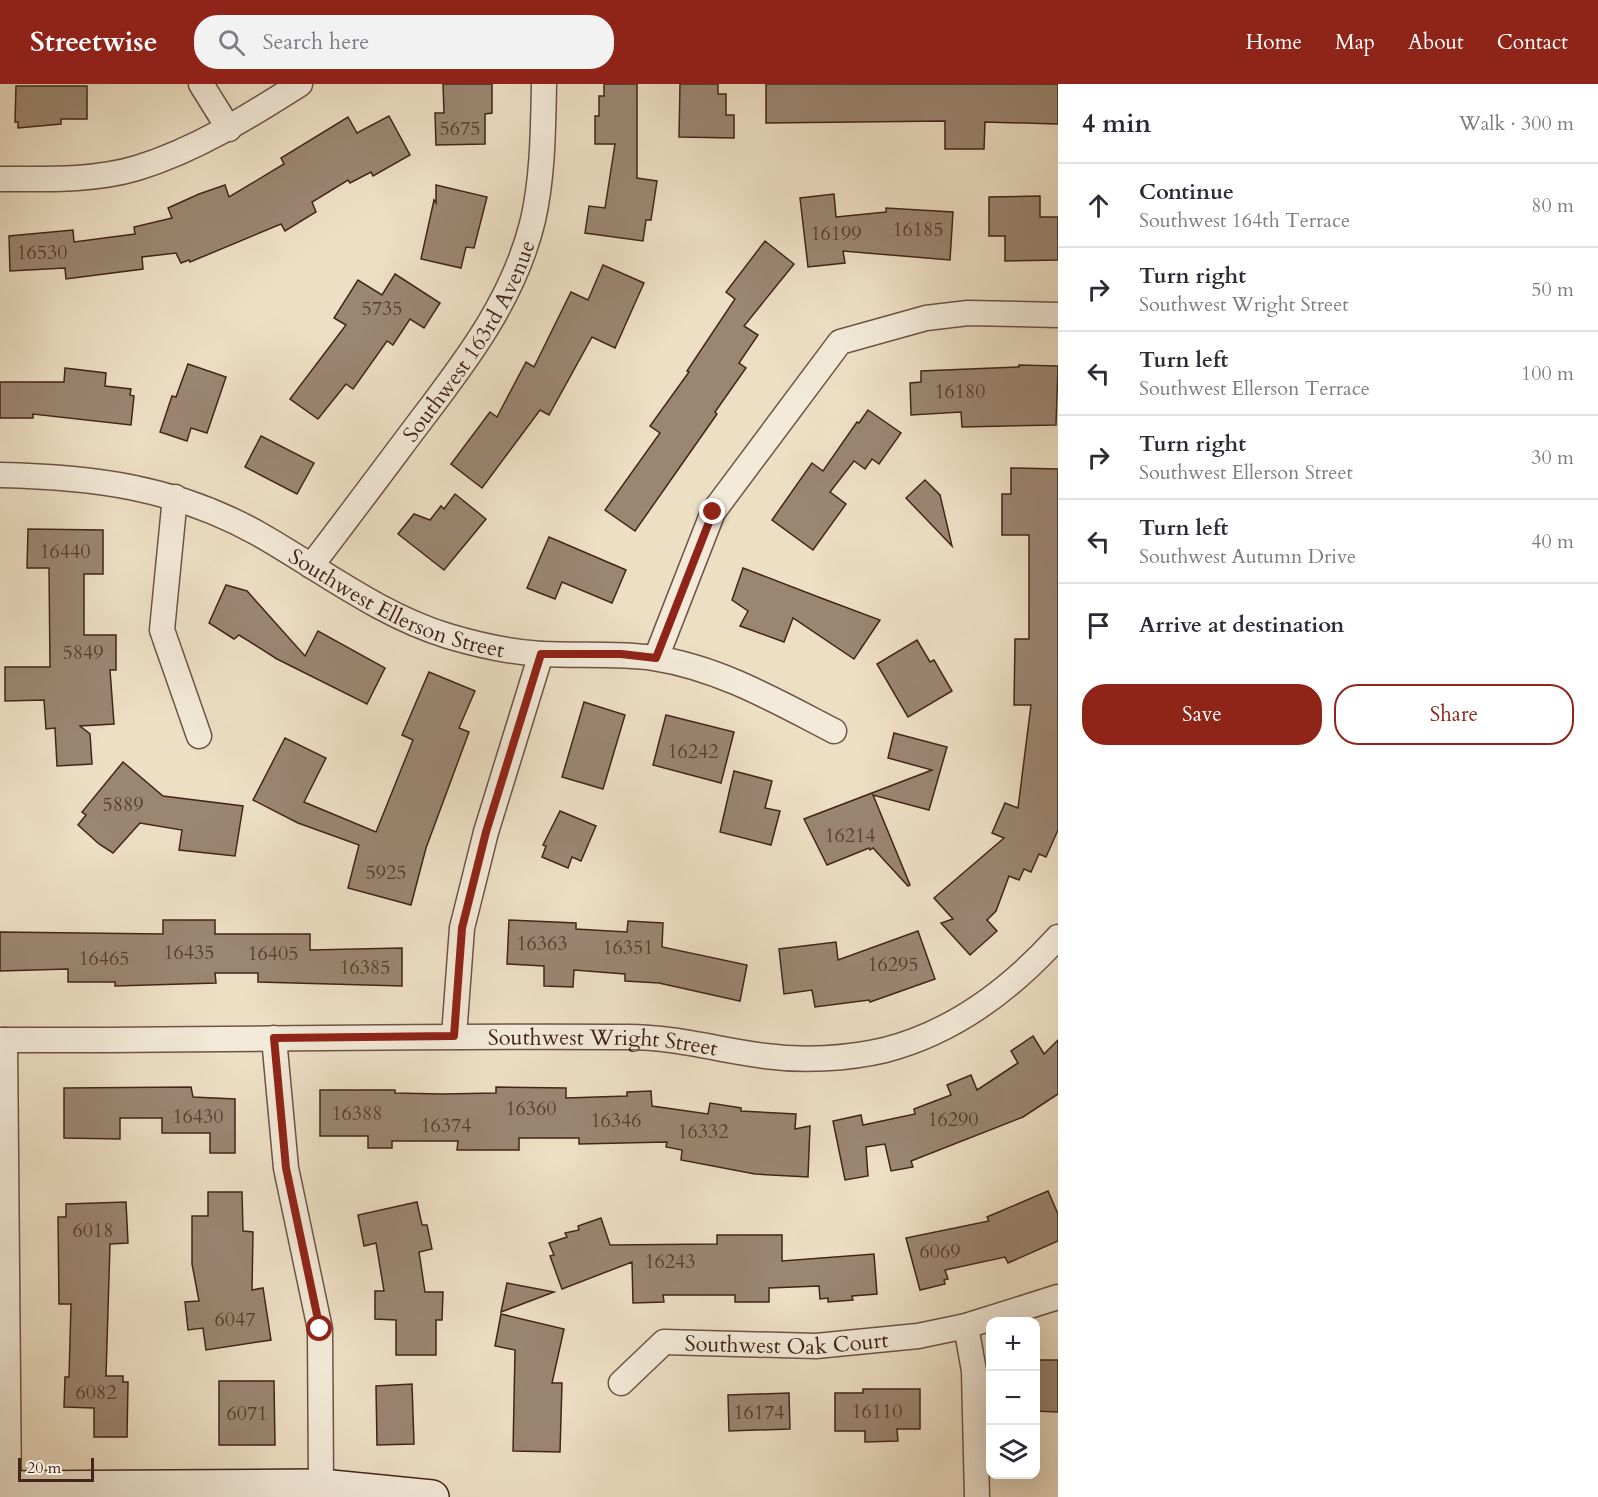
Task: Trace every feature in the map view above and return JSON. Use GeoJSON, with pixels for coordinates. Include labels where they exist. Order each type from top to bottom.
{"type":"FeatureCollection","features":[{"type":"Feature","properties":{"kind":"street"},"geometry":{"type":"LineString","coordinates":[[201,84],[229,129]]}},
{"type":"Feature","properties":{"kind":"street"},"geometry":{"type":"LineString","coordinates":[[0,179],[47,179],[135,169],[180,152],[229,129],[300,84]]}},
{"type":"Feature","properties":{"kind":"street","name":"Southwest 163rd Avenue"},"geometry":{"type":"LineString","coordinates":[[311,566],[472,352],[502,304],[524,248],[538,191],[542,163],[544,84]]}},
{"type":"Feature","properties":{"kind":"street"},"geometry":{"type":"LineString","coordinates":[[656,658],[713,512],[840,342],[926,318],[957,314],[1058,315]]}},
{"type":"Feature","properties":{"kind":"street","name":"Southwest Ellerson Street"},"geometry":{"type":"LineString","coordinates":[[0,475],[64,476],[121,483],[175,497],[210,510],[256,533],[396,614],[447,636],[502,649],[541,654],[621,654],[656,658],[687,665],[746,686],[834,731]]}},
{"type":"Feature","properties":{"kind":"street"},"geometry":{"type":"LineString","coordinates":[[175,497],[162,630],[199,736]]}},
{"type":"Feature","properties":{"kind":"street"},"geometry":{"type":"LineString","coordinates":[[454,1036],[462,928],[486,832],[541,654]]}},
{"type":"Feature","properties":{"kind":"street","name":"Southwest Wright Street"},"geometry":{"type":"LineString","coordinates":[[2,1040],[454,1036],[663,1038],[765,1056],[799,1058],[874,1052],[927,1036],[965,1016],[1002,991],[1034,963],[1058,937]]}},
{"type":"Feature","properties":{"kind":"street"},"geometry":{"type":"LineString","coordinates":[[274,1038],[286,1168],[320,1329],[321,1486]]}},
{"type":"Feature","properties":{"kind":"street"},"geometry":{"type":"LineString","coordinates":[[2,1040],[6,1491],[200,1493],[321,1486],[432,1497]]}},
{"type":"Feature","properties":{"kind":"street","name":"Southwest Oak Court"},"geometry":{"type":"LineString","coordinates":[[621,1383],[664,1342],[816,1346],[918,1336],[966,1326],[1058,1297]]}},
{"type":"Feature","properties":{"kind":"street"},"geometry":{"type":"LineString","coordinates":[[966,1326],[974,1371],[977,1497]]}},
{"type":"Feature","properties":{"kind":"building"},"geometry":{"type":"Polygon","coordinates":[[[443,84],[492,84],[492,113],[485,114],[485,144],[436,145],[435,113],[444,113],[443,84]]]}},
{"type":"Feature","properties":{"kind":"building"},"geometry":{"type":"Polygon","coordinates":[[[604,84],[637,84],[637,178],[657,181],[651,220],[646,220],[643,241],[585,233],[589,206],[605,208],[615,144],[595,144],[595,116],[599,116],[599,96],[604,96],[604,84]]]}},
{"type":"Feature","properties":{"kind":"building"},"geometry":{"type":"Polygon","coordinates":[[[680,84],[718,84],[718,94],[726,94],[726,115],[734,115],[734,138],[679,137],[680,84]]]}},
{"type":"Feature","properties":{"kind":"building"},"geometry":{"type":"Polygon","coordinates":[[[766,84],[1058,84],[1058,124],[985,122],[984,149],[945,149],[945,121],[766,123],[766,84]]]}},
{"type":"Feature","properties":{"kind":"building"},"geometry":{"type":"Polygon","coordinates":[[[16,86],[87,86],[87,119],[61,119],[61,124],[18,128],[18,122],[15,122],[16,86]]]}},
{"type":"Feature","properties":{"kind":"building"},"geometry":{"type":"Polygon","coordinates":[[[389,116],[410,155],[373,176],[371,172],[350,183],[348,180],[312,202],[316,212],[285,231],[281,224],[190,262],[189,260],[181,263],[176,253],[142,257],[143,269],[66,279],[65,268],[10,271],[9,236],[73,230],[74,242],[135,234],[134,227],[172,218],[168,208],[199,194],[225,185],[229,197],[284,164],[281,158],[348,117],[357,133],[389,116]]]}},
{"type":"Feature","properties":{"kind":"building"},"geometry":{"type":"Polygon","coordinates":[[[436,185],[487,197],[474,248],[466,247],[461,268],[421,259],[434,200],[436,203],[436,185]]]}},
{"type":"Feature","properties":{"kind":"building"},"geometry":{"type":"Polygon","coordinates":[[[834,194],[836,217],[886,212],[886,208],[953,212],[950,260],[843,251],[845,263],[808,267],[800,198],[834,194]]]}},
{"type":"Feature","properties":{"kind":"building"},"geometry":{"type":"Polygon","coordinates":[[[1040,196],[1040,217],[1058,217],[1058,260],[1005,261],[1005,236],[989,236],[989,197],[1040,196]]]}},
{"type":"Feature","properties":{"kind":"building"},"geometry":{"type":"Polygon","coordinates":[[[765,241],[794,264],[744,326],[758,335],[739,363],[746,368],[715,412],[717,414],[635,531],[605,510],[660,433],[650,426],[689,372],[687,371],[735,299],[726,292],[765,241]]]}},
{"type":"Feature","properties":{"kind":"building"},"geometry":{"type":"Polygon","coordinates":[[[603,265],[644,283],[615,348],[592,337],[549,415],[540,410],[482,488],[451,464],[490,412],[497,417],[526,362],[534,367],[571,292],[588,300],[603,265]]]}},
{"type":"Feature","properties":{"kind":"building"},"geometry":{"type":"Polygon","coordinates":[[[395,274],[440,303],[424,328],[410,319],[393,345],[387,341],[353,389],[346,384],[318,419],[290,399],[346,325],[334,318],[358,280],[382,295],[395,274]]]}},
{"type":"Feature","properties":{"kind":"building"},"geometry":{"type":"Polygon","coordinates":[[[188,364],[226,377],[207,433],[191,428],[187,441],[160,432],[172,396],[176,397],[188,364]]]}},
{"type":"Feature","properties":{"kind":"building"},"geometry":{"type":"Polygon","coordinates":[[[1019,365],[1058,366],[1056,425],[962,427],[961,412],[911,415],[910,383],[921,382],[921,371],[1019,367],[1019,365]]]}},
{"type":"Feature","properties":{"kind":"building"},"geometry":{"type":"Polygon","coordinates":[[[65,368],[106,373],[105,386],[131,389],[130,395],[134,396],[131,425],[33,414],[33,418],[0,418],[0,382],[64,382],[65,368]]]}},
{"type":"Feature","properties":{"kind":"building"},"geometry":{"type":"Polygon","coordinates":[[[868,410],[901,433],[879,464],[872,459],[865,469],[854,461],[830,492],[846,504],[813,550],[772,520],[812,463],[823,471],[868,410]]]}},
{"type":"Feature","properties":{"kind":"building"},"geometry":{"type":"Polygon","coordinates":[[[261,436],[314,463],[297,494],[245,467],[261,436]]]}},
{"type":"Feature","properties":{"kind":"building"},"geometry":{"type":"Polygon","coordinates":[[[1011,468],[1058,469],[1058,830],[1046,857],[1039,854],[1031,872],[1024,869],[1019,880],[1009,876],[996,911],[987,920],[997,931],[970,955],[941,923],[953,919],[934,898],[1004,838],[992,833],[1005,803],[1018,808],[1031,705],[1014,705],[1015,639],[1029,639],[1029,535],[1002,535],[1002,494],[1011,494],[1011,468]]]}},
{"type":"Feature","properties":{"kind":"building"},"geometry":{"type":"Polygon","coordinates":[[[925,480],[940,495],[952,546],[906,498],[925,480]]]}},
{"type":"Feature","properties":{"kind":"building"},"geometry":{"type":"Polygon","coordinates":[[[455,494],[486,519],[444,570],[398,534],[414,514],[430,520],[441,506],[444,509],[455,494]]]}},
{"type":"Feature","properties":{"kind":"building"},"geometry":{"type":"Polygon","coordinates":[[[28,529],[103,530],[103,574],[84,574],[84,635],[116,635],[116,670],[110,670],[114,724],[80,726],[90,734],[92,764],[57,766],[55,728],[46,729],[44,700],[5,701],[5,667],[50,667],[49,568],[27,568],[28,529]]]}},
{"type":"Feature","properties":{"kind":"building"},"geometry":{"type":"Polygon","coordinates":[[[549,537],[626,570],[612,603],[562,582],[555,599],[527,588],[549,537]]]}},
{"type":"Feature","properties":{"kind":"building"},"geometry":{"type":"Polygon","coordinates":[[[743,568],[880,620],[854,659],[793,618],[784,642],[740,626],[748,611],[732,600],[743,568]]]}},
{"type":"Feature","properties":{"kind":"building"},"geometry":{"type":"Polygon","coordinates":[[[226,585],[247,591],[305,656],[318,631],[385,668],[367,704],[277,659],[239,635],[234,639],[209,623],[226,585]]]}},
{"type":"Feature","properties":{"kind":"building"},"geometry":{"type":"Polygon","coordinates":[[[917,640],[930,662],[934,660],[952,691],[908,717],[877,664],[917,640]]]}},
{"type":"Feature","properties":{"kind":"building"},"geometry":{"type":"Polygon","coordinates":[[[429,672],[475,691],[459,728],[469,732],[426,848],[411,905],[348,888],[359,845],[298,823],[253,800],[285,738],[326,758],[304,802],[376,832],[413,740],[402,735],[429,672]]]}},
{"type":"Feature","properties":{"kind":"building"},"geometry":{"type":"Polygon","coordinates":[[[584,702],[625,715],[603,789],[562,777],[584,702]]]}},
{"type":"Feature","properties":{"kind":"building"},"geometry":{"type":"Polygon","coordinates":[[[666,715],[734,732],[721,783],[653,765],[666,715]]]}},
{"type":"Feature","properties":{"kind":"building"},"geometry":{"type":"Polygon","coordinates":[[[894,733],[947,747],[929,810],[873,795],[910,885],[908,886],[873,848],[827,865],[804,819],[932,770],[888,758],[894,733]]]}},
{"type":"Feature","properties":{"kind":"building"},"geometry":{"type":"Polygon","coordinates":[[[123,762],[163,796],[243,806],[235,856],[179,850],[182,830],[140,823],[113,853],[99,844],[78,825],[86,815],[82,812],[123,762]]]}},
{"type":"Feature","properties":{"kind":"building"},"geometry":{"type":"Polygon","coordinates":[[[734,771],[772,781],[765,808],[780,811],[771,845],[720,832],[734,771]]]}},
{"type":"Feature","properties":{"kind":"building"},"geometry":{"type":"Polygon","coordinates":[[[560,811],[596,826],[581,861],[572,857],[568,868],[542,857],[546,846],[543,845],[560,811]]]}},
{"type":"Feature","properties":{"kind":"building"},"geometry":{"type":"Polygon","coordinates":[[[163,920],[215,920],[215,934],[310,934],[310,950],[402,948],[402,986],[258,982],[258,973],[215,973],[216,983],[115,986],[115,982],[68,982],[68,969],[0,971],[0,932],[163,934],[163,920]]]}},
{"type":"Feature","properties":{"kind":"building"},"geometry":{"type":"Polygon","coordinates":[[[509,920],[576,923],[576,929],[627,932],[628,921],[663,923],[662,947],[747,965],[740,1001],[659,983],[625,981],[625,974],[574,970],[573,987],[544,986],[544,966],[507,964],[509,920]]]}},
{"type":"Feature","properties":{"kind":"building"},"geometry":{"type":"Polygon","coordinates":[[[918,931],[935,979],[870,1002],[869,1000],[815,1007],[812,990],[784,994],[779,949],[836,942],[838,960],[918,931]]]}},
{"type":"Feature","properties":{"kind":"building"},"geometry":{"type":"Polygon","coordinates":[[[1033,1036],[1044,1054],[1058,1040],[1058,1094],[1023,1117],[911,1161],[913,1167],[891,1171],[885,1144],[866,1147],[868,1176],[845,1180],[833,1121],[861,1115],[863,1125],[915,1114],[914,1109],[951,1095],[947,1085],[971,1075],[977,1090],[1018,1063],[1011,1051],[1033,1036]]]}},
{"type":"Feature","properties":{"kind":"building"},"geometry":{"type":"Polygon","coordinates":[[[191,1087],[193,1097],[235,1099],[235,1153],[210,1153],[210,1133],[162,1133],[162,1118],[120,1118],[120,1139],[64,1138],[64,1088],[191,1087]]]}},
{"type":"Feature","properties":{"kind":"building"},"geometry":{"type":"Polygon","coordinates":[[[496,1087],[566,1088],[566,1098],[627,1096],[627,1092],[651,1091],[652,1106],[708,1114],[710,1103],[741,1108],[741,1111],[796,1114],[795,1129],[810,1126],[808,1177],[755,1174],[681,1160],[682,1150],[666,1147],[667,1142],[579,1144],[579,1138],[519,1138],[519,1150],[457,1150],[458,1141],[392,1141],[392,1148],[368,1148],[368,1136],[320,1136],[320,1090],[395,1090],[395,1093],[442,1094],[496,1093],[496,1087]]]}},
{"type":"Feature","properties":{"kind":"building"},"geometry":{"type":"Polygon","coordinates":[[[1048,1191],[1058,1214],[1058,1241],[1008,1263],[1005,1257],[945,1270],[948,1279],[944,1280],[945,1284],[920,1290],[906,1238],[989,1221],[987,1217],[1048,1191]]]}},
{"type":"Feature","properties":{"kind":"building"},"geometry":{"type":"Polygon","coordinates":[[[208,1192],[242,1192],[243,1231],[253,1232],[252,1290],[263,1288],[271,1340],[206,1350],[203,1328],[188,1330],[185,1302],[199,1301],[192,1264],[192,1216],[208,1216],[208,1192]]]}},
{"type":"Feature","properties":{"kind":"building"},"geometry":{"type":"Polygon","coordinates":[[[126,1202],[128,1243],[110,1244],[106,1376],[123,1376],[123,1382],[128,1382],[127,1437],[94,1437],[94,1408],[64,1407],[65,1377],[69,1377],[71,1304],[59,1304],[58,1217],[66,1217],[66,1204],[126,1202]]]}},
{"type":"Feature","properties":{"kind":"building"},"geometry":{"type":"Polygon","coordinates":[[[417,1202],[422,1225],[427,1225],[432,1249],[419,1252],[425,1292],[443,1292],[442,1320],[436,1320],[436,1355],[396,1355],[396,1320],[375,1319],[375,1291],[384,1291],[376,1243],[364,1246],[358,1215],[417,1202]]]}},
{"type":"Feature","properties":{"kind":"building"},"geometry":{"type":"Polygon","coordinates":[[[601,1218],[610,1245],[717,1244],[717,1235],[782,1235],[782,1261],[874,1254],[877,1294],[852,1296],[853,1300],[828,1302],[828,1298],[820,1299],[819,1286],[769,1288],[769,1302],[735,1302],[735,1295],[663,1295],[664,1302],[633,1303],[632,1262],[562,1289],[550,1256],[554,1255],[549,1243],[567,1237],[565,1233],[579,1230],[578,1226],[601,1218]]]}},
{"type":"Feature","properties":{"kind":"building"},"geometry":{"type":"Polygon","coordinates":[[[507,1283],[554,1292],[501,1312],[507,1283]]]}},
{"type":"Feature","properties":{"kind":"building"},"geometry":{"type":"Polygon","coordinates":[[[501,1314],[564,1329],[552,1383],[562,1383],[560,1452],[513,1451],[515,1350],[495,1346],[501,1314]]]}},
{"type":"Feature","properties":{"kind":"building"},"geometry":{"type":"Polygon","coordinates":[[[1040,1360],[1058,1360],[1058,1412],[1040,1411],[1040,1360]]]}},
{"type":"Feature","properties":{"kind":"building"},"geometry":{"type":"Polygon","coordinates":[[[219,1381],[274,1381],[275,1445],[219,1445],[219,1381]]]}},
{"type":"Feature","properties":{"kind":"building"},"geometry":{"type":"Polygon","coordinates":[[[412,1384],[414,1444],[377,1445],[376,1386],[412,1384]]]}},
{"type":"Feature","properties":{"kind":"building"},"geometry":{"type":"Polygon","coordinates":[[[863,1389],[920,1389],[920,1429],[897,1429],[898,1441],[865,1442],[865,1431],[835,1431],[835,1393],[863,1393],[863,1389]]]}},
{"type":"Feature","properties":{"kind":"building"},"geometry":{"type":"Polygon","coordinates":[[[789,1393],[790,1429],[729,1431],[728,1395],[789,1393]]]}},
{"type":"Feature","properties":{"kind":"route"},"geometry":{"type":"LineString","coordinates":[[320,1329],[286,1168],[274,1038],[454,1036],[462,928],[486,832],[541,654],[621,654],[656,658],[713,512]]}}]}
